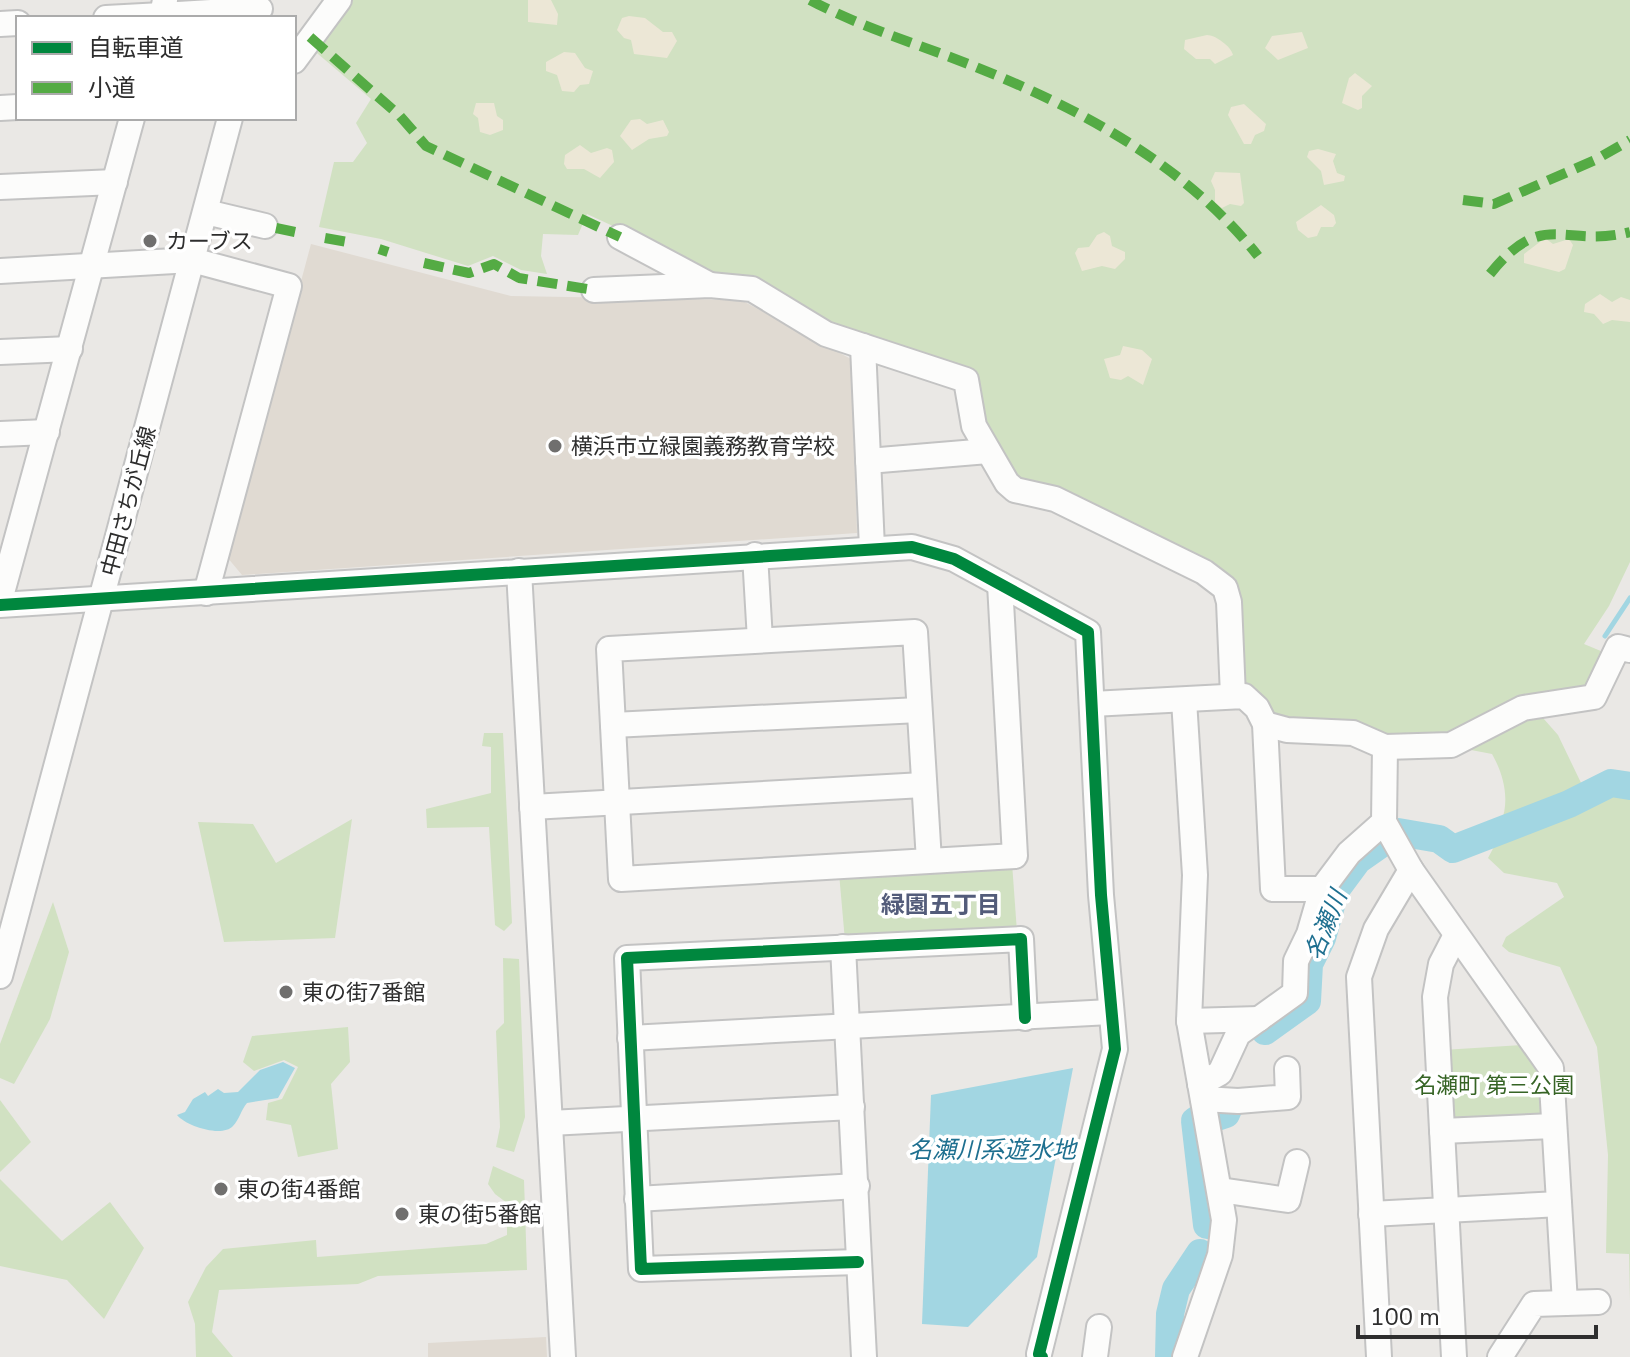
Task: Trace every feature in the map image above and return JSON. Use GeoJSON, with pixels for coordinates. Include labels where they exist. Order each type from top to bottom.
{"type":"FeatureCollection","features":[{"type":"Feature","properties":{"kind":"street"},"geometry":{"type":"LineString","coordinates":[[296,58],[339,0]]}},
{"type":"Feature","properties":{"kind":"street"},"geometry":{"type":"LineString","coordinates":[[116,16],[163,7],[260,9]]}},
{"type":"Feature","properties":{"kind":"street"},"geometry":{"type":"LineString","coordinates":[[131,120],[47,432],[12,517],[0,603],[206,593],[912,547],[954,559],[1088,632],[1110,1012],[1115,1049],[1034,1356]]}},
{"type":"Feature","properties":{"kind":"street","name":"中田さちが丘線"},"geometry":{"type":"LineString","coordinates":[[0,976],[229,120]]}},
{"type":"Feature","properties":{"kind":"street"},"geometry":{"type":"LineString","coordinates":[[0,187],[115,182]]}},
{"type":"Feature","properties":{"kind":"street"},"geometry":{"type":"LineString","coordinates":[[206,212],[265,226]]}},
{"type":"Feature","properties":{"kind":"street"},"geometry":{"type":"LineString","coordinates":[[620,237],[710,285]]}},
{"type":"Feature","properties":{"kind":"street"},"geometry":{"type":"LineString","coordinates":[[0,271],[192,260],[289,286],[206,593]]}},
{"type":"Feature","properties":{"kind":"street"},"geometry":{"type":"LineString","coordinates":[[594,290],[710,285],[752,289],[826,334],[966,380],[974,426],[1007,483],[1015,490],[1055,499],[1204,572],[1225,588],[1229,602],[1233,696]]}},
{"type":"Feature","properties":{"kind":"street"},"geometry":{"type":"LineString","coordinates":[[863,346],[872,548]]}},
{"type":"Feature","properties":{"kind":"street"},"geometry":{"type":"LineString","coordinates":[[0,352],[70,349]]}},
{"type":"Feature","properties":{"kind":"street"},"geometry":{"type":"LineString","coordinates":[[0,434],[47,432]]}},
{"type":"Feature","properties":{"kind":"street"},"geometry":{"type":"LineString","coordinates":[[868,461],[988,451]]}},
{"type":"Feature","properties":{"kind":"street"},"geometry":{"type":"LineString","coordinates":[[755,555],[760,640]]}},
{"type":"Feature","properties":{"kind":"street"},"geometry":{"type":"LineString","coordinates":[[519,571],[563,1357]]}},
{"type":"Feature","properties":{"kind":"street"},"geometry":{"type":"LineString","coordinates":[[929,861],[915,632],[609,649],[621,879],[1015,856],[1000,584]]}},
{"type":"Feature","properties":{"kind":"street"},"geometry":{"type":"LineString","coordinates":[[1265,724],[1287,730],[1353,733],[1385,747],[1451,745],[1523,708],[1594,697],[1618,647],[1630,650]]}},
{"type":"Feature","properties":{"kind":"street"},"geometry":{"type":"LineString","coordinates":[[1092,704],[1244,696],[1257,708],[1265,724],[1273,889],[1322,889]]}},
{"type":"Feature","properties":{"kind":"street"},"geometry":{"type":"LineString","coordinates":[[1184,700],[1195,875],[1189,1021],[1224,1220],[1220,1255],[1185,1357]]}},
{"type":"Feature","properties":{"kind":"street"},"geometry":{"type":"LineString","coordinates":[[613,725],[919,710]]}},
{"type":"Feature","properties":{"kind":"street"},"geometry":{"type":"LineString","coordinates":[[1385,747],[1384,822],[1411,870],[1551,1068],[1565,1303]]}},
{"type":"Feature","properties":{"kind":"street"},"geometry":{"type":"LineString","coordinates":[[532,807],[923,785]]}},
{"type":"Feature","properties":{"kind":"street"},"geometry":{"type":"LineString","coordinates":[[1202,1092],[1220,1073],[1238,1034],[1295,993],[1296,961],[1309,934],[1322,889],[1349,853],[1384,822]]}},
{"type":"Feature","properties":{"kind":"street"},"geometry":{"type":"LineString","coordinates":[[1379,1357],[1359,977],[1363,956],[1376,929],[1411,870]]}},
{"type":"Feature","properties":{"kind":"street"},"geometry":{"type":"LineString","coordinates":[[1454,1357],[1436,981],[1456,935]]}},
{"type":"Feature","properties":{"kind":"street"},"geometry":{"type":"LineString","coordinates":[[858,1262],[641,1269],[627,958],[1021,939],[1025,1018]]}},
{"type":"Feature","properties":{"kind":"street"},"geometry":{"type":"LineString","coordinates":[[843,947],[864,1357]]}},
{"type":"Feature","properties":{"kind":"street"},"geometry":{"type":"LineString","coordinates":[[630,1038],[1110,1012]]}},
{"type":"Feature","properties":{"kind":"street"},"geometry":{"type":"LineString","coordinates":[[1189,1021],[1259,1019]]}},
{"type":"Feature","properties":{"kind":"street"},"geometry":{"type":"LineString","coordinates":[[1202,1092],[1238,1101],[1288,1097],[1287,1069]]}},
{"type":"Feature","properties":{"kind":"street"},"geometry":{"type":"LineString","coordinates":[[550,1123],[852,1107]]}},
{"type":"Feature","properties":{"kind":"street"},"geometry":{"type":"LineString","coordinates":[[1442,1131],[1554,1126]]}},
{"type":"Feature","properties":{"kind":"street"},"geometry":{"type":"LineString","coordinates":[[1220,1190],[1288,1200],[1297,1162]]}},
{"type":"Feature","properties":{"kind":"street"},"geometry":{"type":"LineString","coordinates":[[637,1199],[857,1186]]}},
{"type":"Feature","properties":{"kind":"street"},"geometry":{"type":"LineString","coordinates":[[1371,1214],[1559,1204]]}},
{"type":"Feature","properties":{"kind":"street"},"geometry":{"type":"LineString","coordinates":[[1500,1357],[1534,1304],[1598,1302]]}},
{"type":"Feature","properties":{"kind":"street"},"geometry":{"type":"LineString","coordinates":[[1095,1357],[1099,1327]]}},
{"type":"Feature","properties":{"kind":"shaded area","name":"横浜市立緑園義務教育学校"},"geometry":{"type":"Polygon","coordinates":[[[311,244],[511,296],[741,300],[851,359],[857,533],[242,575],[227,557],[311,244]]]}},
{"type":"Feature","properties":{"kind":"shaded area"},"geometry":{"type":"Polygon","coordinates":[[[546,1337],[547,1357],[428,1357],[428,1343],[546,1337]]]}},
{"type":"Feature","properties":{"kind":"green space"},"geometry":{"type":"Polygon","coordinates":[[[337,0],[1630,0],[1630,562],[1609,606],[1584,644],[1608,654],[1590,694],[1448,741],[1385,738],[1275,717],[1242,680],[1230,582],[1199,556],[1018,481],[982,420],[973,370],[831,327],[587,214],[578,235],[543,234],[541,256],[547,274],[521,270],[493,256],[468,266],[381,239],[319,227],[334,162],[353,162],[367,143],[356,123],[371,99],[311,48],[337,0]]]}},
{"type":"Feature","properties":{"kind":"green space"},"geometry":{"type":"Polygon","coordinates":[[[1536,710],[1558,735],[1583,787],[1549,806],[1501,823],[1505,797],[1500,770],[1492,754],[1471,750],[1469,745],[1536,710]]]}},
{"type":"Feature","properties":{"kind":"green space"},"geometry":{"type":"Polygon","coordinates":[[[484,733],[503,733],[512,923],[504,931],[495,925],[489,827],[427,828],[426,809],[491,793],[491,747],[482,746],[484,733]]]}},
{"type":"Feature","properties":{"kind":"green space"},"geometry":{"type":"Polygon","coordinates":[[[1630,790],[1630,1301],[1629,1254],[1606,1253],[1608,1155],[1597,1047],[1560,967],[1509,952],[1502,946],[1506,937],[1564,897],[1557,883],[1504,873],[1488,858],[1496,843],[1613,793],[1630,790]]]}},
{"type":"Feature","properties":{"kind":"green space"},"geometry":{"type":"Polygon","coordinates":[[[352,819],[335,938],[224,942],[198,822],[253,824],[276,863],[352,819]]]}},
{"type":"Feature","properties":{"kind":"green space"},"geometry":{"type":"Polygon","coordinates":[[[1012,863],[1017,932],[845,941],[839,873],[1012,863]]]}},
{"type":"Feature","properties":{"kind":"green space"},"geometry":{"type":"Polygon","coordinates":[[[53,902],[69,952],[50,1019],[14,1084],[0,1078],[0,1044],[53,902]]]}},
{"type":"Feature","properties":{"kind":"green space"},"geometry":{"type":"Polygon","coordinates":[[[503,958],[519,959],[525,1117],[514,1152],[496,1147],[500,1127],[496,1031],[504,1023],[503,958]]]}},
{"type":"Feature","properties":{"kind":"green space"},"geometry":{"type":"Polygon","coordinates":[[[348,1027],[350,1062],[331,1084],[338,1149],[298,1157],[291,1125],[266,1120],[268,1103],[282,1099],[298,1067],[284,1060],[254,1071],[243,1062],[252,1036],[348,1027]]]}},
{"type":"Feature","properties":{"kind":"green space","name":"名瀬町 第三公園"},"geometry":{"type":"Polygon","coordinates":[[[1522,1045],[1540,1072],[1545,1114],[1539,1121],[1453,1124],[1443,1050],[1522,1045]]]}},
{"type":"Feature","properties":{"kind":"green space"},"geometry":{"type":"Polygon","coordinates":[[[0,1100],[31,1142],[0,1172],[0,1100]]]}},
{"type":"Feature","properties":{"kind":"green space"},"geometry":{"type":"Polygon","coordinates":[[[493,1166],[524,1180],[527,1270],[378,1276],[358,1284],[219,1290],[212,1332],[233,1357],[196,1357],[195,1324],[188,1302],[206,1267],[223,1249],[316,1240],[317,1257],[486,1244],[507,1235],[507,1203],[488,1184],[493,1166]]]}},
{"type":"Feature","properties":{"kind":"green space"},"geometry":{"type":"Polygon","coordinates":[[[0,1179],[62,1241],[110,1202],[144,1248],[104,1319],[67,1280],[0,1266],[0,1179]]]}},
{"type":"Feature","properties":{"kind":"sand"},"geometry":{"type":"Polygon","coordinates":[[[528,0],[551,0],[558,14],[557,25],[528,22],[528,0]]]}},
{"type":"Feature","properties":{"kind":"sand"},"geometry":{"type":"Polygon","coordinates":[[[622,18],[645,18],[663,32],[672,32],[677,41],[667,58],[634,54],[631,40],[624,38],[617,30],[622,18]]]}},
{"type":"Feature","properties":{"kind":"sand"},"geometry":{"type":"Polygon","coordinates":[[[1302,32],[1308,48],[1278,60],[1265,48],[1272,36],[1302,32]]]}},
{"type":"Feature","properties":{"kind":"sand"},"geometry":{"type":"Polygon","coordinates":[[[1207,35],[1222,42],[1233,55],[1215,64],[1210,59],[1196,59],[1184,49],[1185,40],[1207,35]]]}},
{"type":"Feature","properties":{"kind":"sand"},"geometry":{"type":"Polygon","coordinates":[[[564,52],[575,53],[585,68],[593,71],[589,84],[580,85],[574,92],[562,91],[557,75],[546,71],[546,62],[564,52]]]}},
{"type":"Feature","properties":{"kind":"sand"},"geometry":{"type":"Polygon","coordinates":[[[1355,73],[1372,86],[1362,96],[1362,108],[1358,110],[1342,103],[1349,78],[1355,73]]]}},
{"type":"Feature","properties":{"kind":"sand"},"geometry":{"type":"Polygon","coordinates":[[[476,103],[494,103],[497,116],[503,120],[503,130],[490,135],[480,132],[478,118],[473,114],[476,103]]]}},
{"type":"Feature","properties":{"kind":"sand"},"geometry":{"type":"Polygon","coordinates":[[[1244,104],[1266,124],[1264,131],[1255,135],[1251,144],[1244,144],[1228,115],[1231,107],[1244,104]]]}},
{"type":"Feature","properties":{"kind":"sand"},"geometry":{"type":"Polygon","coordinates":[[[640,119],[647,124],[663,120],[669,132],[667,136],[649,139],[632,150],[620,136],[631,120],[640,119]]]}},
{"type":"Feature","properties":{"kind":"sand"},"geometry":{"type":"Polygon","coordinates":[[[580,145],[591,153],[607,148],[612,150],[614,162],[600,178],[584,169],[567,169],[565,155],[580,145]]]}},
{"type":"Feature","properties":{"kind":"sand"},"geometry":{"type":"Polygon","coordinates":[[[1318,149],[1336,154],[1333,161],[1337,173],[1345,176],[1344,181],[1324,185],[1321,171],[1307,157],[1309,151],[1318,149]]]}},
{"type":"Feature","properties":{"kind":"sand"},"geometry":{"type":"Polygon","coordinates":[[[1215,172],[1240,173],[1244,203],[1241,206],[1230,204],[1222,208],[1215,205],[1215,190],[1211,181],[1215,172]]]}},
{"type":"Feature","properties":{"kind":"sand"},"geometry":{"type":"Polygon","coordinates":[[[1321,205],[1334,215],[1336,223],[1333,227],[1321,227],[1317,236],[1308,238],[1298,230],[1296,222],[1321,205]]]}},
{"type":"Feature","properties":{"kind":"sand"},"geometry":{"type":"Polygon","coordinates":[[[1104,232],[1110,236],[1112,246],[1125,252],[1125,259],[1115,269],[1102,266],[1082,271],[1075,253],[1078,248],[1089,247],[1097,235],[1104,232]]]}},
{"type":"Feature","properties":{"kind":"sand"},"geometry":{"type":"Polygon","coordinates":[[[1545,238],[1553,244],[1569,239],[1573,245],[1565,269],[1559,272],[1524,263],[1524,254],[1545,238]]]}},
{"type":"Feature","properties":{"kind":"sand"},"geometry":{"type":"Polygon","coordinates":[[[1600,294],[1612,302],[1621,297],[1630,300],[1630,322],[1612,320],[1603,324],[1594,314],[1584,312],[1585,304],[1600,294]]]}},
{"type":"Feature","properties":{"kind":"sand"},"geometry":{"type":"Polygon","coordinates":[[[1123,346],[1142,350],[1152,359],[1143,385],[1128,376],[1121,380],[1110,378],[1104,359],[1120,355],[1123,346]]]}},
{"type":"Feature","properties":{"kind":"water"},"geometry":{"type":"Polygon","coordinates":[[[283,1062],[295,1068],[278,1098],[247,1103],[235,1124],[228,1129],[204,1129],[177,1115],[185,1112],[193,1099],[205,1092],[208,1096],[218,1089],[224,1093],[238,1092],[260,1070],[283,1062]]]}},
{"type":"Feature","properties":{"kind":"water","name":"名瀬川系遊水地"},"geometry":{"type":"Polygon","coordinates":[[[1073,1068],[1037,1257],[968,1327],[922,1324],[931,1095],[1073,1068]]]}},
{"type":"Feature","properties":{"kind":"waterway"},"geometry":{"type":"LineString","coordinates":[[1605,636],[1630,598]]}},
{"type":"Feature","properties":{"kind":"waterway","name":"名瀬川"},"geometry":{"type":"LineString","coordinates":[[1265,1031],[1307,1001],[1309,964],[1322,938],[1335,891],[1358,860],[1398,832],[1439,839],[1453,849],[1569,804],[1611,783],[1630,786]]}},
{"type":"Feature","properties":{"kind":"waterway","name":"名瀬川"},"geometry":{"type":"LineString","coordinates":[[1217,1117],[1226,1114],[1229,1107]]}},
{"type":"Feature","properties":{"kind":"waterway","name":"名瀬川"},"geometry":{"type":"LineString","coordinates":[[1198,1119],[1195,1121],[1207,1225]]}},
{"type":"Feature","properties":{"kind":"waterway","name":"名瀬川"},"geometry":{"type":"LineString","coordinates":[[1169,1357],[1170,1314],[1176,1289],[1200,1253]]}},
{"type":"Feature","properties":{"kind":"marked path"},"geometry":{"type":"LineString","coordinates":[[810,0],[861,24],[993,74],[1078,113],[1157,162],[1193,190],[1227,221],[1258,256]]}},
{"type":"Feature","properties":{"kind":"marked path"},"geometry":{"type":"LineString","coordinates":[[310,37],[400,116],[426,146],[620,237]]}},
{"type":"Feature","properties":{"kind":"marked path"},"geometry":{"type":"LineString","coordinates":[[1463,200],[1494,204],[1595,160],[1630,140]]}},
{"type":"Feature","properties":{"kind":"marked path"},"geometry":{"type":"LineString","coordinates":[[276,228],[295,232]]}},
{"type":"Feature","properties":{"kind":"marked path"},"geometry":{"type":"LineString","coordinates":[[1490,274],[1509,254],[1540,236],[1607,236],[1630,232]]}},
{"type":"Feature","properties":{"kind":"marked path"},"geometry":{"type":"LineString","coordinates":[[325,238],[353,243]]}},
{"type":"Feature","properties":{"kind":"marked path"},"geometry":{"type":"LineString","coordinates":[[379,249],[388,252]]}},
{"type":"Feature","properties":{"kind":"marked path"},"geometry":{"type":"LineString","coordinates":[[424,263],[469,273],[494,264],[519,278],[594,290]]}},
{"type":"Feature","properties":{"kind":"cycle path"},"geometry":{"type":"LineString","coordinates":[[0,605],[912,547],[954,559],[1088,632],[1101,895],[1115,1049],[1039,1354],[1042,1357]]}},
{"type":"Feature","properties":{"kind":"cycle path"},"geometry":{"type":"LineString","coordinates":[[858,1262],[641,1269],[627,958],[1021,939],[1025,1018]]}},
{"type":"Feature","properties":{"kind":"place","name":"カーブス"},"geometry":{"type":"Point","coordinates":[150,241]}},
{"type":"Feature","properties":{"kind":"place","name":"横浜市立緑園義務教育学校"},"geometry":{"type":"Point","coordinates":[555,446]}},
{"type":"Feature","properties":{"kind":"place","name":"東の街7番館"},"geometry":{"type":"Point","coordinates":[286,992]}},
{"type":"Feature","properties":{"kind":"place","name":"東の街4番館"},"geometry":{"type":"Point","coordinates":[221,1189]}},
{"type":"Feature","properties":{"kind":"place","name":"東の街5番館"},"geometry":{"type":"Point","coordinates":[402,1214]}},
{"type":"Feature","properties":{"kind":"district","name":"緑園五丁目"},"geometry":{"type":"Point","coordinates":[941,905]}}]}
